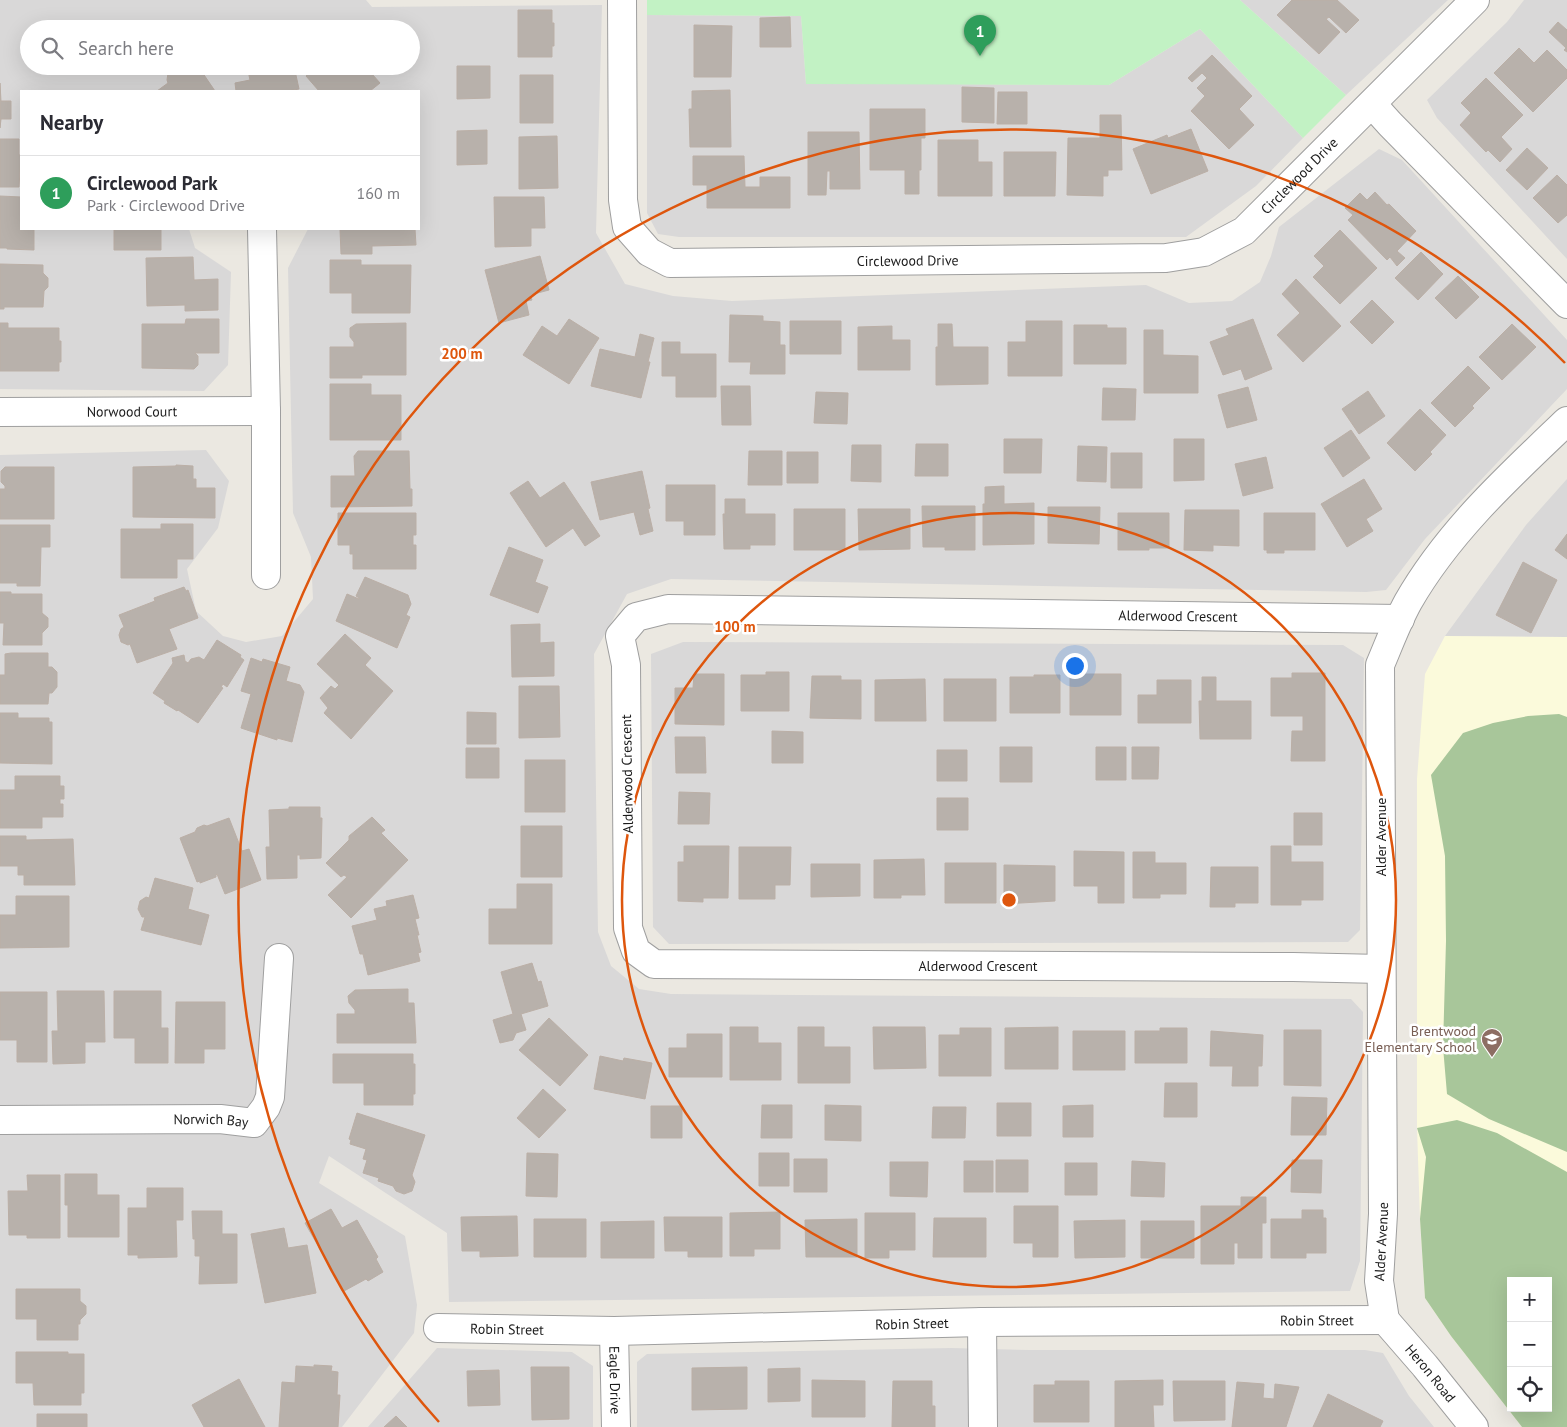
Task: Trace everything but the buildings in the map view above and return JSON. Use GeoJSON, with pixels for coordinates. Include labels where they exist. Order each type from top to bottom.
{"type":"FeatureCollection","features":[{"type":"Feature","properties":{"kind":"street","name":"Circlewood Drive"},"geometry":{"type":"LineString","coordinates":[[622,0],[623,200],[627,227],[649,252],[670,263],[1166,258],[1204,252],[1244,231],[1475,0]]}},
{"type":"Feature","properties":{"kind":"street"},"geometry":{"type":"LineString","coordinates":[[1372,104],[1567,304]]}},
{"type":"Feature","properties":{"kind":"street"},"geometry":{"type":"LineString","coordinates":[[262,230],[266,411],[266,574]]}},
{"type":"Feature","properties":{"kind":"street","name":"Norwood Court"},"geometry":{"type":"LineString","coordinates":[[0,412],[266,411]]}},
{"type":"Feature","properties":{"kind":"street","name":"Alder Avenue"},"geometry":{"type":"LineString","coordinates":[[1385,1320],[1379,1281],[1383,1214],[1380,665],[1408,602],[1438,556],[1506,479],[1567,421]]}},
{"type":"Feature","properties":{"kind":"street","name":"Alderwood Crescent"},"geometry":{"type":"LineString","coordinates":[[1381,969],[654,964],[636,951],[628,928],[626,665],[620,636],[636,617],[668,609],[1400,619]]}},
{"type":"Feature","properties":{"kind":"street","name":"Norwich Bay"},"geometry":{"type":"LineString","coordinates":[[0,1120],[220,1119],[254,1123],[266,1107],[270,1097],[279,958]]}},
{"type":"Feature","properties":{"kind":"street","name":"Robin Street"},"geometry":{"type":"LineString","coordinates":[[438,1328],[614,1331],[982,1322],[1385,1320]]}},
{"type":"Feature","properties":{"kind":"street","name":"Heron Road"},"geometry":{"type":"LineString","coordinates":[[1385,1320],[1474,1427]]}},
{"type":"Feature","properties":{"kind":"street"},"geometry":{"type":"LineString","coordinates":[[982,1322],[983,1427]]}},
{"type":"Feature","properties":{"kind":"street","name":"Eagle Drive"},"geometry":{"type":"LineString","coordinates":[[614,1331],[616,1427]]}},
{"type":"Feature","properties":{"kind":"shaded area"},"geometry":{"type":"Polygon","coordinates":[[[0,0],[366,0],[372,7],[602,5],[596,233],[625,284],[673,296],[732,301],[1146,285],[1189,303],[1232,301],[1260,282],[1271,256],[1279,227],[1379,149],[1402,160],[1567,340],[1567,389],[1425,539],[1386,590],[1366,592],[671,579],[627,594],[594,654],[598,932],[611,966],[639,989],[671,994],[1351,999],[1363,1012],[1360,1261],[1350,1291],[449,1302],[447,1233],[329,1156],[319,1183],[405,1236],[417,1305],[414,1333],[342,1427],[0,1427],[0,455],[206,450],[229,481],[218,528],[187,569],[196,611],[223,636],[246,642],[282,636],[313,599],[311,557],[293,513],[288,268],[307,230],[420,230],[420,90],[20,90],[20,230],[189,230],[195,248],[231,272],[228,365],[204,391],[0,389],[0,0]]]}},
{"type":"Feature","properties":{"kind":"shaded area"},"geometry":{"type":"Polygon","coordinates":[[[1240,0],[1448,0],[1346,95],[1240,0]]]}},
{"type":"Feature","properties":{"kind":"shaded area"},"geometry":{"type":"Polygon","coordinates":[[[1524,0],[1567,0],[1567,259],[1437,118],[1427,100],[1507,22],[1524,0]]]}},
{"type":"Feature","properties":{"kind":"shaded area"},"geometry":{"type":"Polygon","coordinates":[[[647,15],[801,16],[806,83],[1109,85],[1200,29],[1303,138],[1256,186],[1186,237],[679,237],[658,234],[647,213],[647,15]]]}},
{"type":"Feature","properties":{"kind":"shaded area"},"geometry":{"type":"Polygon","coordinates":[[[1567,479],[1567,637],[1445,636],[1526,525],[1567,479]]]}},
{"type":"Feature","properties":{"kind":"shaded area","name":"Brentwood Elementary School"},"geometry":{"type":"Polygon","coordinates":[[[1445,636],[1567,637],[1567,1427],[1522,1427],[1510,1412],[1552,1412],[1552,1277],[1507,1277],[1507,1408],[1451,1336],[1425,1298],[1417,1128],[1417,779],[1425,674],[1445,636]]]}},
{"type":"Feature","properties":{"kind":"shaded area"},"geometry":{"type":"Polygon","coordinates":[[[683,642],[1343,645],[1364,658],[1360,930],[1348,942],[669,944],[653,927],[651,654],[683,642]]]}},
{"type":"Feature","properties":{"kind":"shaded area"},"geometry":{"type":"Polygon","coordinates":[[[1559,714],[1567,717],[1567,1152],[1489,1119],[1447,1094],[1443,1047],[1446,941],[1445,856],[1431,775],[1463,733],[1493,723],[1528,716],[1559,714]]]}},
{"type":"Feature","properties":{"kind":"shaded area"},"geometry":{"type":"Polygon","coordinates":[[[1457,1120],[1497,1133],[1567,1172],[1567,1427],[1522,1427],[1510,1412],[1552,1412],[1552,1277],[1507,1277],[1507,1408],[1451,1336],[1425,1298],[1420,1219],[1426,1157],[1417,1128],[1457,1120]]]}},
{"type":"Feature","properties":{"kind":"shaded area"},"geometry":{"type":"Polygon","coordinates":[[[437,1348],[572,1352],[593,1366],[593,1427],[368,1427],[437,1348]]]}},
{"type":"Feature","properties":{"kind":"shaded area"},"geometry":{"type":"Polygon","coordinates":[[[951,1348],[1029,1350],[1365,1350],[1383,1353],[1409,1396],[1434,1427],[637,1427],[637,1362],[647,1354],[951,1348]]]}},
{"type":"Feature","properties":{"kind":"green space"},"geometry":{"type":"Polygon","coordinates":[[[647,0],[1240,0],[1346,95],[1303,138],[1200,29],[1109,85],[806,84],[801,16],[647,15],[647,0]]]}},
{"type":"Feature","properties":{"kind":"place","name":"Circlewood Park"},"geometry":{"type":"Point","coordinates":[980,56]}},
{"type":"Feature","properties":{"kind":"place","name":"Brentwood Elementary School"},"geometry":{"type":"Point","coordinates":[1492,1058]}}]}
